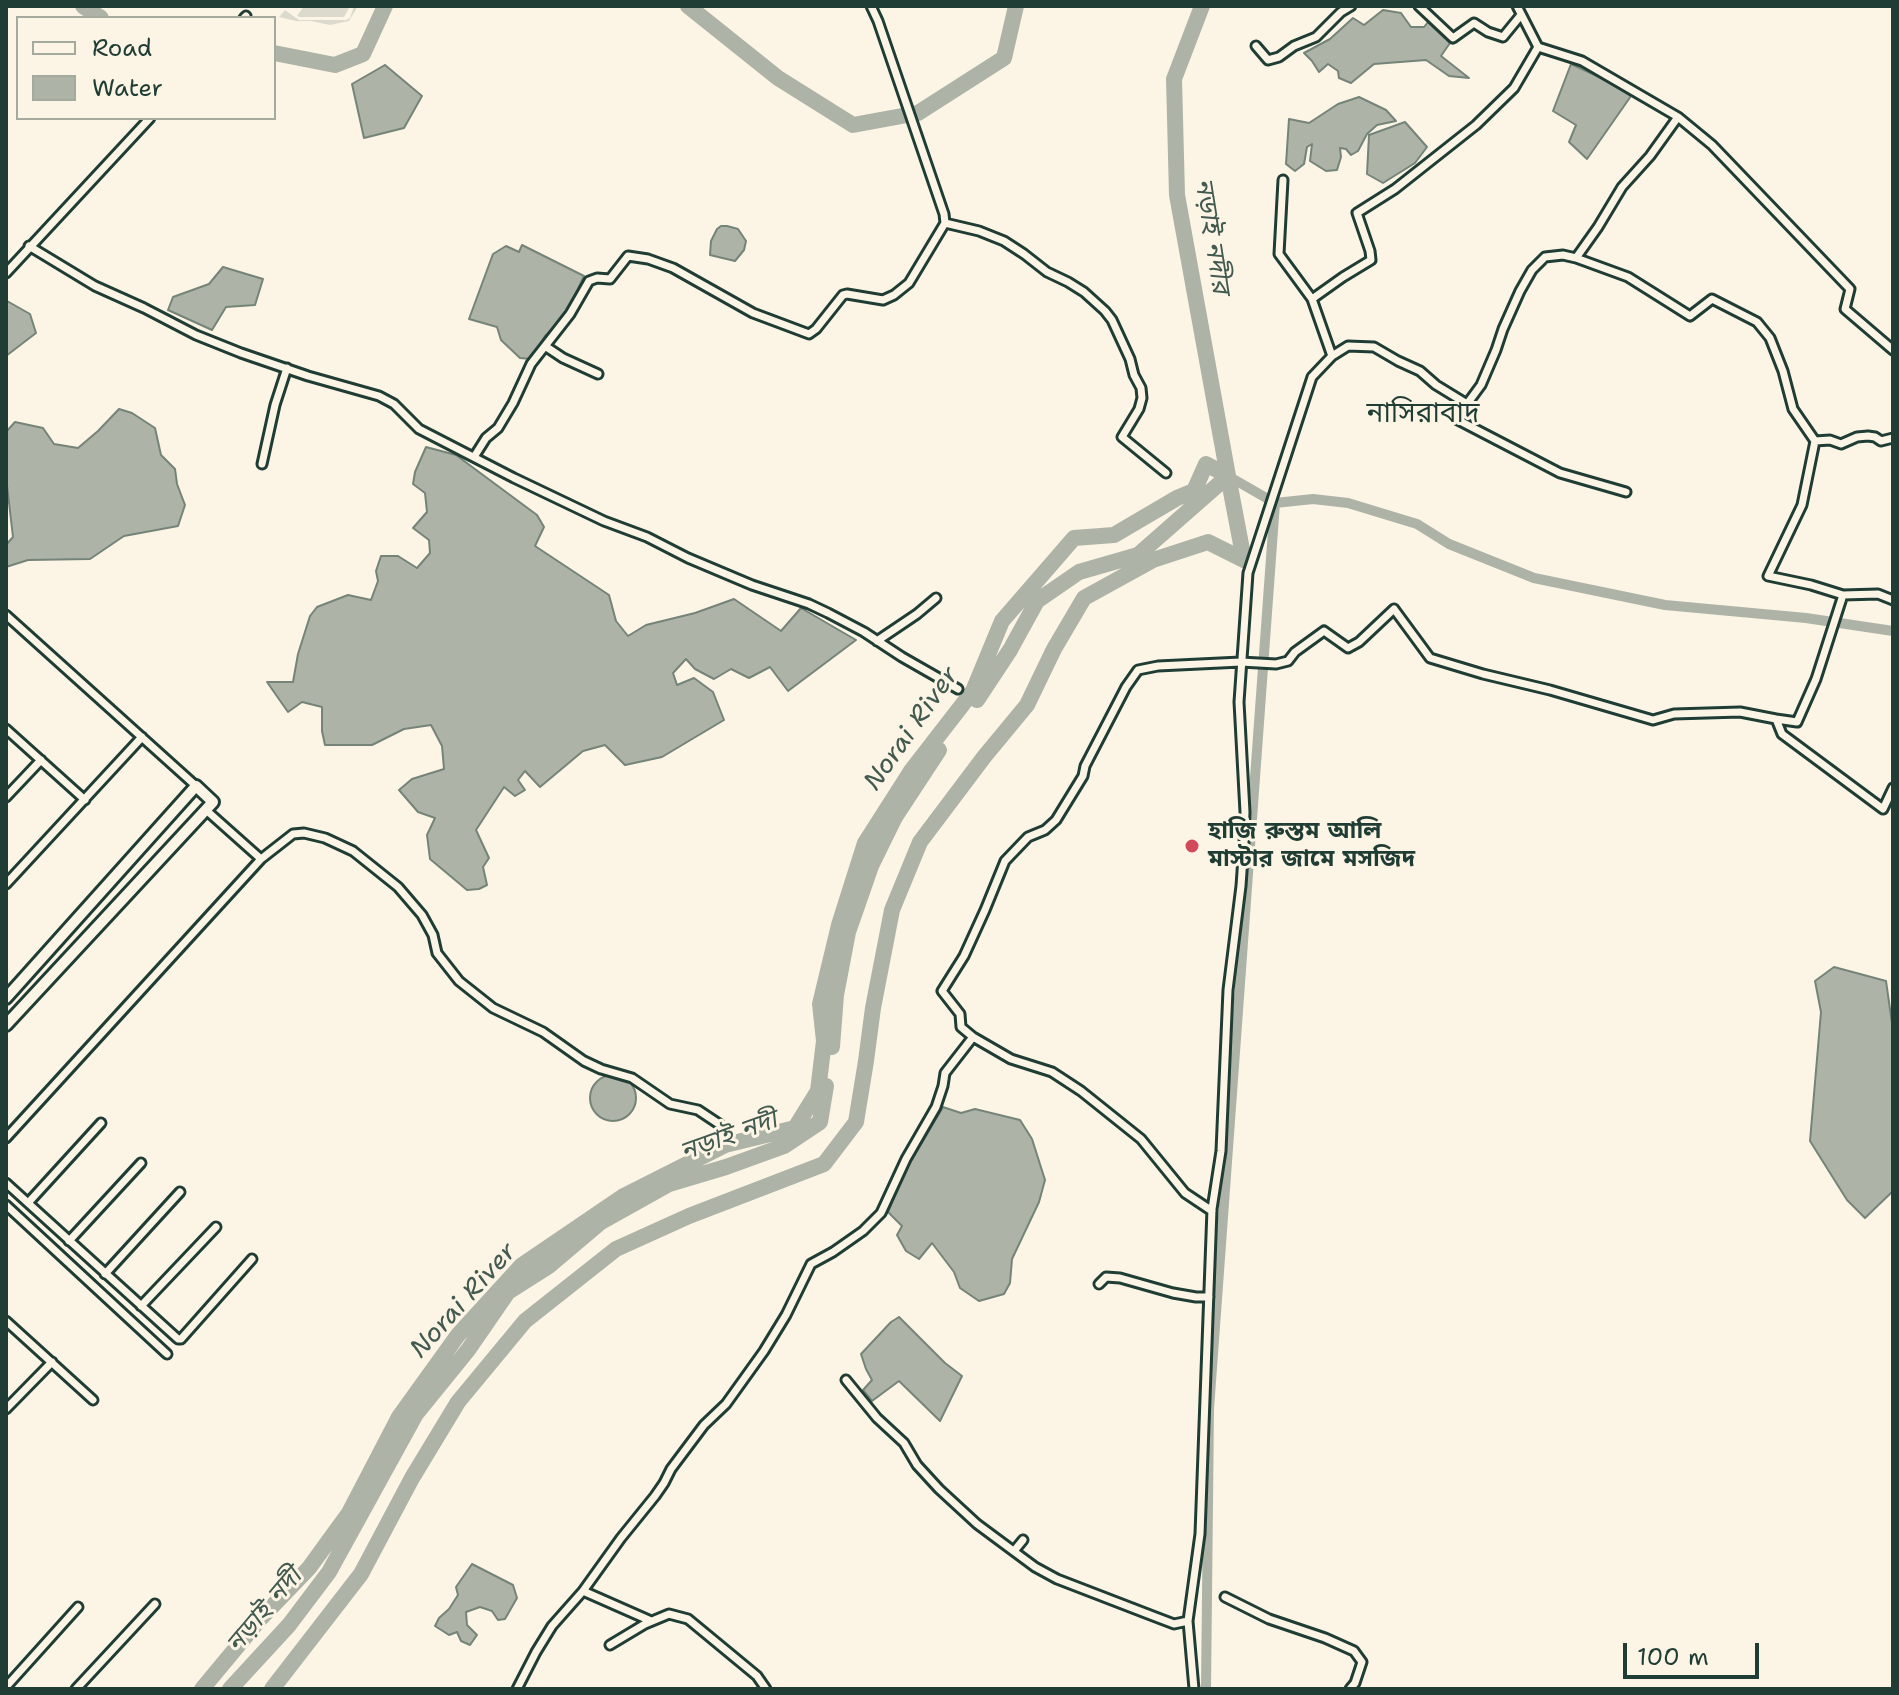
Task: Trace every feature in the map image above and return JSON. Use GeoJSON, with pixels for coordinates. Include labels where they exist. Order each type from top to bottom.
{"type":"FeatureCollection","features":[{"type":"Feature","properties":{"kind":"street"},"geometry":{"type":"LineString","coordinates":[[474,457],[486,438],[498,428],[531,364],[570,314],[589,281],[610,279],[628,256],[673,268],[753,313],[809,334],[843,295],[883,300],[909,283],[945,218],[871,6]]}},
{"type":"Feature","properties":{"kind":"street"},"geometry":{"type":"LineString","coordinates":[[1256,46],[1268,60],[1279,57],[1294,46],[1316,37],[1351,6]]}},
{"type":"Feature","properties":{"kind":"street"},"geometry":{"type":"LineString","coordinates":[[1419,6],[1453,38],[1474,23],[1503,37],[1521,15]]}},
{"type":"Feature","properties":{"kind":"street"},"geometry":{"type":"LineString","coordinates":[[1517,6],[1538,47],[1582,61],[1678,117],[1712,145],[1850,289],[1845,309],[1893,350]]}},
{"type":"Feature","properties":{"kind":"street"},"geometry":{"type":"LineString","coordinates":[[1312,299],[1371,260],[1357,213],[1395,189],[1476,125],[1514,88],[1538,47]]}},
{"type":"Feature","properties":{"kind":"street"},"geometry":{"type":"LineString","coordinates":[[1576,258],[1622,187],[1650,156],[1678,117]]}},
{"type":"Feature","properties":{"kind":"street"},"geometry":{"type":"LineString","coordinates":[[6,273],[148,120]]}},
{"type":"Feature","properties":{"kind":"street"},"geometry":{"type":"LineString","coordinates":[[1283,180],[1279,254],[1312,299],[1332,356]]}},
{"type":"Feature","properties":{"kind":"street"},"geometry":{"type":"LineString","coordinates":[[945,218],[1004,241],[1047,272],[1084,292],[1105,311],[1112,320],[1141,388],[1139,409],[1122,437],[1166,473]]}},
{"type":"Feature","properties":{"kind":"street"},"geometry":{"type":"LineString","coordinates":[[29,246],[95,286],[196,335],[241,353],[379,396],[394,404],[419,429],[474,457],[604,521],[752,585],[828,613],[958,689]]}},
{"type":"Feature","properties":{"kind":"street"},"geometry":{"type":"LineString","coordinates":[[1626,492],[1560,473],[1456,419],[1481,385],[1520,291],[1532,270],[1545,257],[1563,255],[1576,258],[1628,277],[1690,316],[1712,299],[1757,322],[1770,338],[1793,409],[1815,441],[1802,505],[1768,576],[1843,595],[1878,594],[1893,600]]}},
{"type":"Feature","properties":{"kind":"street"},"geometry":{"type":"LineString","coordinates":[[545,346],[598,374]]}},
{"type":"Feature","properties":{"kind":"street"},"geometry":{"type":"LineString","coordinates":[[1194,1689],[1188,1621],[1200,1534],[1212,1211],[1221,1151],[1228,990],[1244,843],[1239,702],[1248,573],[1312,377],[1332,356],[1348,346],[1374,347],[1420,371],[1467,404]]}},
{"type":"Feature","properties":{"kind":"street"},"geometry":{"type":"LineString","coordinates":[[262,464],[287,368]]}},
{"type":"Feature","properties":{"kind":"street"},"geometry":{"type":"LineString","coordinates":[[1815,441],[1830,440],[1841,444],[1857,437],[1875,437],[1881,441],[1893,438]]}},
{"type":"Feature","properties":{"kind":"street"},"geometry":{"type":"LineString","coordinates":[[1212,1211],[1185,1193],[1141,1139],[1081,1091],[1052,1072],[1011,1059],[973,1037],[961,1027],[960,1014],[942,991],[964,956],[1005,861],[1028,837],[1045,830],[1056,820],[1083,776],[1085,766],[1138,670],[1158,666],[1241,662],[1276,664],[1288,661],[1295,652],[1324,631],[1348,648],[1359,642],[1394,609],[1430,658],[1472,671],[1653,720],[1674,714],[1740,712],[1797,722],[1816,679],[1843,595]]}},
{"type":"Feature","properties":{"kind":"street"},"geometry":{"type":"LineString","coordinates":[[877,641],[936,598]]}},
{"type":"Feature","properties":{"kind":"street"},"geometry":{"type":"LineString","coordinates":[[6,615],[213,802],[6,1025]]}},
{"type":"Feature","properties":{"kind":"street"},"geometry":{"type":"LineString","coordinates":[[1776,719],[1782,734],[1883,809],[1893,788]]}},
{"type":"Feature","properties":{"kind":"street"},"geometry":{"type":"LineString","coordinates":[[6,729],[85,800]]}},
{"type":"Feature","properties":{"kind":"street"},"geometry":{"type":"LineString","coordinates":[[6,884],[142,737]]}},
{"type":"Feature","properties":{"kind":"street"},"geometry":{"type":"LineString","coordinates":[[6,797],[41,760]]}},
{"type":"Feature","properties":{"kind":"street"},"geometry":{"type":"LineString","coordinates":[[6,998],[196,786]]}},
{"type":"Feature","properties":{"kind":"street"},"geometry":{"type":"LineString","coordinates":[[206,810],[261,859]]}},
{"type":"Feature","properties":{"kind":"street"},"geometry":{"type":"LineString","coordinates":[[6,1138],[261,859],[293,834],[304,833],[325,838],[353,851],[398,887],[422,915],[433,935],[437,953],[459,981],[493,1008],[543,1032],[584,1061],[632,1078],[670,1104],[698,1110],[719,1124]]}},
{"type":"Feature","properties":{"kind":"street"},"geometry":{"type":"LineString","coordinates":[[517,1689],[552,1626],[583,1591],[660,1490],[671,1469],[704,1425],[726,1404],[750,1371],[786,1315],[811,1264],[853,1238],[881,1213],[906,1159],[936,1107],[945,1073],[973,1037]]}},
{"type":"Feature","properties":{"kind":"street"},"geometry":{"type":"LineString","coordinates":[[28,1203],[101,1123]]}},
{"type":"Feature","properties":{"kind":"street"},"geometry":{"type":"LineString","coordinates":[[69,1241],[141,1163]]}},
{"type":"Feature","properties":{"kind":"street"},"geometry":{"type":"LineString","coordinates":[[6,1183],[175,1337],[181,1339],[252,1259]]}},
{"type":"Feature","properties":{"kind":"street"},"geometry":{"type":"LineString","coordinates":[[105,1274],[180,1192]]}},
{"type":"Feature","properties":{"kind":"street"},"geometry":{"type":"LineString","coordinates":[[6,1205],[167,1354]]}},
{"type":"Feature","properties":{"kind":"street"},"geometry":{"type":"LineString","coordinates":[[141,1306],[216,1227]]}},
{"type":"Feature","properties":{"kind":"street"},"geometry":{"type":"LineString","coordinates":[[1099,1284],[1106,1277],[1120,1278],[1173,1293],[1209,1297]]}},
{"type":"Feature","properties":{"kind":"street"},"geometry":{"type":"LineString","coordinates":[[6,1321],[93,1400]]}},
{"type":"Feature","properties":{"kind":"street"},"geometry":{"type":"LineString","coordinates":[[6,1409],[52,1362]]}},
{"type":"Feature","properties":{"kind":"street"},"geometry":{"type":"LineString","coordinates":[[846,1380],[877,1418],[904,1443],[917,1465],[939,1489],[977,1524],[1035,1567],[1057,1579],[1174,1624],[1188,1621]]}},
{"type":"Feature","properties":{"kind":"street"},"geometry":{"type":"LineString","coordinates":[[1014,1551],[1023,1540]]}},
{"type":"Feature","properties":{"kind":"street"},"geometry":{"type":"LineString","coordinates":[[583,1591],[651,1621]]}},
{"type":"Feature","properties":{"kind":"street"},"geometry":{"type":"LineString","coordinates":[[1225,1597],[1269,1619],[1354,1651],[1362,1662],[1350,1689]]}},
{"type":"Feature","properties":{"kind":"street"},"geometry":{"type":"LineString","coordinates":[[76,1689],[155,1604]]}},
{"type":"Feature","properties":{"kind":"street"},"geometry":{"type":"LineString","coordinates":[[6,1687],[78,1607]]}},
{"type":"Feature","properties":{"kind":"street"},"geometry":{"type":"LineString","coordinates":[[610,1645],[669,1614],[688,1619],[757,1676],[766,1689]]}},
{"type":"Feature","properties":{"kind":"shaded area"},"geometry":{"type":"Polygon","coordinates":[[[304,6],[350,6],[344,17],[297,16],[304,6]]]}},
{"type":"Feature","properties":{"kind":"shaded area"},"geometry":{"type":"Polygon","coordinates":[[[354,6],[358,6],[349,21],[330,25],[279,17],[285,10],[299,20],[346,20],[350,18],[354,6]]]}},
{"type":"Feature","properties":{"kind":"water"},"geometry":{"type":"Polygon","coordinates":[[[1383,10],[1401,13],[1411,27],[1424,27],[1428,22],[1450,43],[1441,56],[1469,78],[1449,76],[1426,60],[1374,64],[1351,83],[1339,78],[1338,71],[1328,64],[1319,72],[1304,53],[1330,39],[1353,18],[1364,25],[1383,10]]]}},
{"type":"Feature","properties":{"kind":"water"},"geometry":{"type":"Polygon","coordinates":[[[1571,64],[1612,83],[1631,96],[1587,159],[1569,142],[1576,125],[1553,111],[1571,64]]]}},
{"type":"Feature","properties":{"kind":"water"},"geometry":{"type":"Polygon","coordinates":[[[385,65],[422,96],[404,128],[364,138],[352,84],[385,65]]]}},
{"type":"Feature","properties":{"kind":"water"},"geometry":{"type":"Polygon","coordinates":[[[1359,97],[1386,110],[1396,121],[1377,125],[1367,134],[1358,151],[1351,155],[1340,148],[1337,170],[1326,171],[1310,161],[1312,144],[1307,147],[1304,164],[1295,171],[1286,164],[1289,119],[1309,123],[1338,104],[1359,97]]]}},
{"type":"Feature","properties":{"kind":"water"},"geometry":{"type":"Polygon","coordinates":[[[1405,122],[1427,147],[1415,163],[1383,183],[1367,174],[1369,135],[1405,122]]]}},
{"type":"Feature","properties":{"kind":"water"},"geometry":{"type":"Polygon","coordinates":[[[721,226],[738,229],[746,241],[744,250],[735,261],[710,255],[711,241],[721,226]]]}},
{"type":"Feature","properties":{"kind":"water"},"geometry":{"type":"Polygon","coordinates":[[[522,245],[584,276],[564,319],[545,336],[531,359],[520,358],[501,340],[497,327],[469,319],[493,254],[506,246],[519,252],[522,245]]]}},
{"type":"Feature","properties":{"kind":"water"},"geometry":{"type":"Polygon","coordinates":[[[223,267],[263,279],[255,305],[226,307],[212,330],[168,310],[173,297],[209,284],[223,267]]]}},
{"type":"Feature","properties":{"kind":"water"},"geometry":{"type":"Polygon","coordinates":[[[7,301],[30,314],[36,333],[6,356],[7,301]]]}},
{"type":"Feature","properties":{"kind":"water"},"geometry":{"type":"Polygon","coordinates":[[[119,409],[132,413],[155,428],[161,455],[175,469],[185,505],[178,526],[124,536],[90,559],[28,560],[6,567],[6,545],[13,537],[6,477],[6,432],[15,422],[43,428],[54,444],[78,448],[119,409]]]}},
{"type":"Feature","properties":{"kind":"water"},"geometry":{"type":"Polygon","coordinates":[[[426,447],[456,455],[537,515],[544,527],[535,546],[609,595],[616,621],[628,636],[646,625],[734,599],[781,631],[801,608],[856,640],[788,691],[770,667],[749,678],[731,669],[714,679],[695,669],[686,659],[673,673],[677,685],[694,678],[713,692],[724,720],[662,757],[625,765],[605,745],[583,751],[540,787],[525,771],[518,780],[525,790],[515,796],[504,787],[476,830],[489,858],[483,867],[487,885],[467,890],[430,859],[427,835],[435,818],[418,812],[399,790],[412,779],[444,769],[442,746],[431,725],[404,729],[372,745],[325,745],[322,707],[302,702],[288,712],[267,682],[293,682],[310,616],[317,607],[348,595],[371,600],[378,581],[376,571],[381,556],[398,556],[417,568],[430,553],[429,540],[413,528],[427,512],[425,493],[413,484],[426,447]]]}},
{"type":"Feature","properties":{"kind":"water"},"geometry":{"type":"Polygon","coordinates":[[[1834,967],[1886,981],[1893,1030],[1893,1191],[1865,1218],[1847,1200],[1810,1141],[1821,1012],[1815,981],[1834,967]]]}},
{"type":"Feature","properties":{"kind":"water"},"geometry":{"type":"Polygon","coordinates":[[[613,1075],[629,1082],[636,1098],[629,1114],[613,1121],[597,1114],[590,1098],[597,1082],[613,1075]]]}},
{"type":"Feature","properties":{"kind":"water"},"geometry":{"type":"Polygon","coordinates":[[[943,1107],[961,1113],[975,1109],[1020,1120],[1032,1139],[1045,1180],[1039,1202],[1012,1259],[1010,1283],[1004,1294],[979,1301],[960,1288],[954,1272],[932,1243],[919,1259],[906,1251],[897,1235],[902,1226],[888,1212],[905,1171],[943,1107]]]}},
{"type":"Feature","properties":{"kind":"water"},"geometry":{"type":"Polygon","coordinates":[[[899,1317],[962,1376],[940,1421],[899,1381],[872,1401],[863,1390],[872,1380],[861,1354],[899,1317]]]}},
{"type":"Feature","properties":{"kind":"water"},"geometry":{"type":"Polygon","coordinates":[[[472,1564],[513,1585],[517,1598],[505,1619],[498,1620],[492,1611],[480,1607],[466,1612],[467,1625],[477,1635],[470,1645],[461,1641],[457,1632],[449,1635],[435,1626],[458,1595],[456,1587],[472,1564]]]}},
{"type":"Feature","properties":{"kind":"waterway"},"geometry":{"type":"LineString","coordinates":[[83,6],[98,16]]}},
{"type":"Feature","properties":{"kind":"waterway"},"geometry":{"type":"LineString","coordinates":[[276,53],[335,65],[363,54],[385,6]]}},
{"type":"Feature","properties":{"kind":"waterway"},"geometry":{"type":"LineString","coordinates":[[688,6],[778,78],[853,125],[918,113],[1004,58],[1016,6]]}},
{"type":"Feature","properties":{"kind":"waterway","name":"নড়াই নদীর"},"geometry":{"type":"LineString","coordinates":[[977,700],[1037,601],[1079,572],[1138,555],[1228,476],[1177,195],[1174,79],[1202,6]]}},
{"type":"Feature","properties":{"kind":"waterway","name":"Norai River"},"geometry":{"type":"LineString","coordinates":[[202,1689],[261,1618],[309,1568],[349,1513],[399,1417],[458,1335],[522,1265],[622,1197],[725,1145],[795,1128],[818,1091],[824,1041],[820,1004],[839,925],[865,843],[911,771],[973,691],[1002,621],[1074,538],[1114,535],[1194,491],[1206,464],[1228,476],[1244,560],[1208,542],[1153,560],[1084,598],[1054,649],[1027,705],[920,842],[892,910],[856,1122],[824,1164],[689,1216],[616,1249],[525,1321],[458,1402],[412,1478],[361,1574],[272,1689]]}},
{"type":"Feature","properties":{"kind":"waterway"},"geometry":{"type":"LineString","coordinates":[[1228,476],[1275,503],[1313,499],[1348,503],[1417,524],[1449,544],[1534,578],[1665,605],[1806,618],[1893,631]]}},
{"type":"Feature","properties":{"kind":"waterway"},"geometry":{"type":"LineString","coordinates":[[1206,1689],[1209,1409],[1275,503]]}},
{"type":"Feature","properties":{"kind":"waterway","name":"নড়াই নদী"},"geometry":{"type":"LineString","coordinates":[[832,1047],[836,995],[848,932],[871,866],[895,817],[939,750]]}},
{"type":"Feature","properties":{"kind":"waterway","name":"নড়াই নদী"},"geometry":{"type":"LineString","coordinates":[[230,1689],[289,1625],[329,1572],[416,1414],[468,1350],[508,1292],[549,1266],[601,1222],[669,1184],[784,1146],[820,1122],[826,1086]]}},
{"type":"Feature","properties":{"kind":"place","name":"হাজি রুস্তম আলি মাস্টার জামে মসজিদ"},"geometry":{"type":"Point","coordinates":[1192,846]}},
{"type":"Feature","properties":{"kind":"district","name":"নাসিরাবাদ"},"geometry":{"type":"Point","coordinates":[1423,415]}}]}
